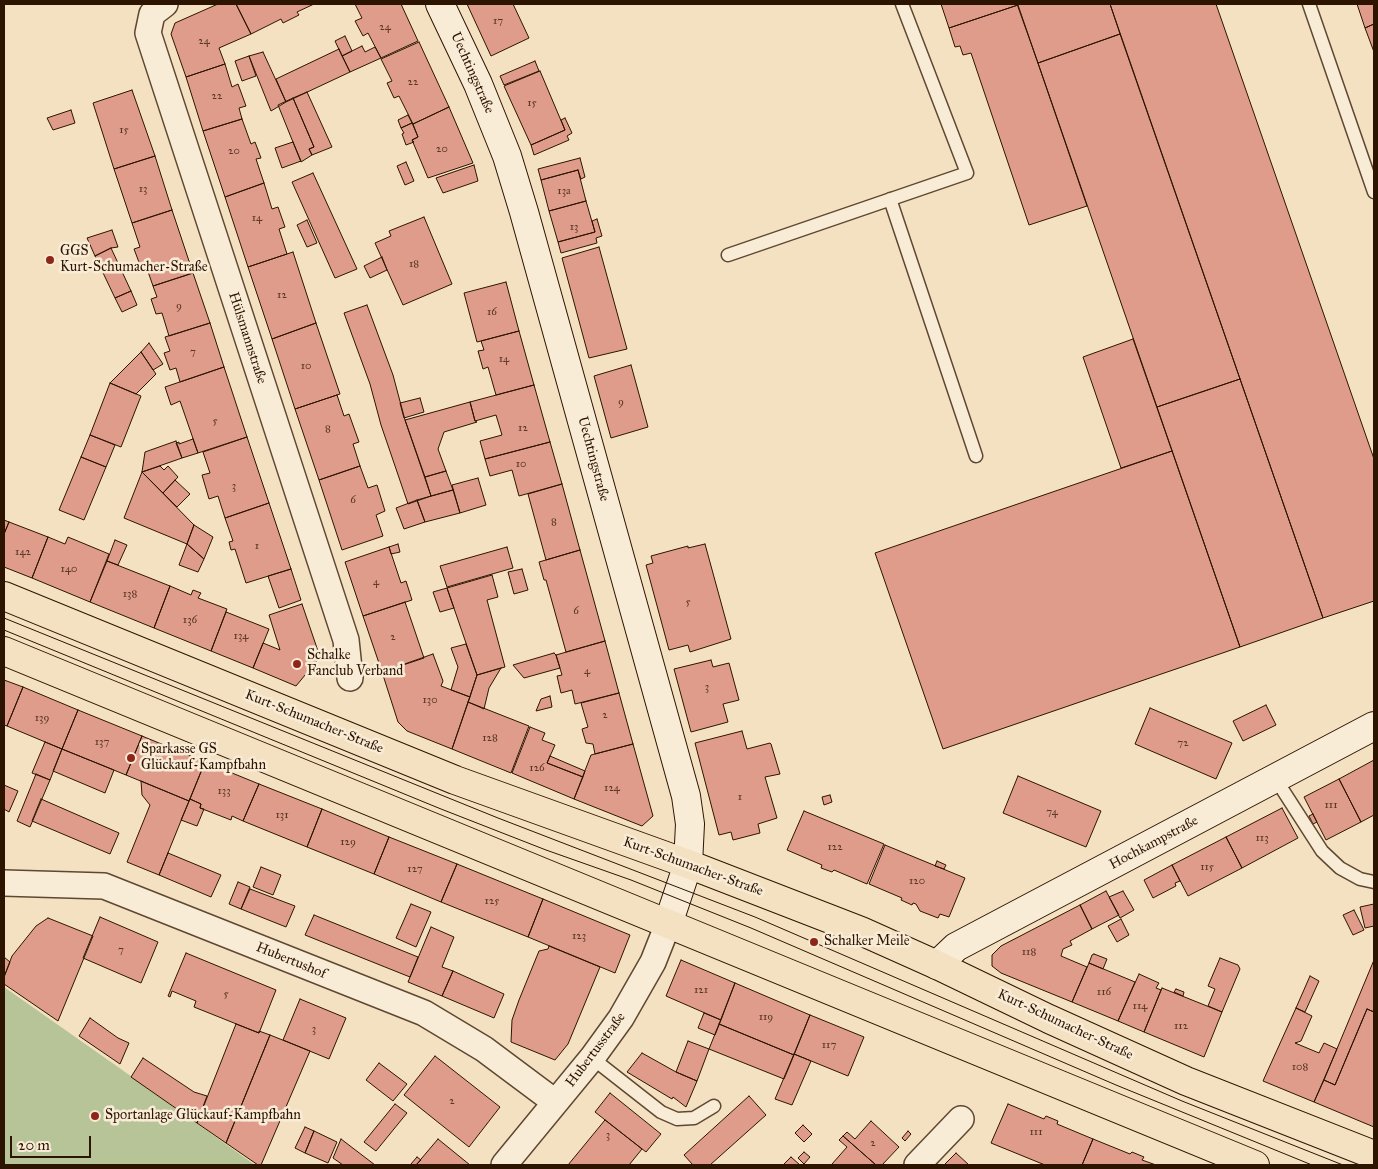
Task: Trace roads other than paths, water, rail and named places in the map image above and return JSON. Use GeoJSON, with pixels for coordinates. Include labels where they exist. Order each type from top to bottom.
{"type":"FeatureCollection","features":[{"type":"Feature","properties":{"kind":"main road","name":"Kurt-Schumacher-Straße"},"geometry":{"type":"LineString","coordinates":[[4,596],[455,780],[688,864],[861,931],[1186,1081],[1374,1155]]}},
{"type":"Feature","properties":{"kind":"main road"},"geometry":{"type":"LineString","coordinates":[[4,651],[1255,1165]]}},
{"type":"Feature","properties":{"kind":"street","name":"Hülsmannstraße"},"geometry":{"type":"LineString","coordinates":[[165,4],[152,14],[148,33],[346,640],[350,678]]}},
{"type":"Feature","properties":{"kind":"street","name":"Uechtingstraße"},"geometry":{"type":"LineString","coordinates":[[440,4],[478,84],[508,156],[686,796],[690,824],[688,864],[668,924]]}},
{"type":"Feature","properties":{"kind":"street","name":"Hochkampstraße"},"geometry":{"type":"LineString","coordinates":[[937,965],[956,948],[1374,726]]}},
{"type":"Feature","properties":{"kind":"street","name":"Hubertushof"},"geometry":{"type":"LineString","coordinates":[[4,882],[104,886],[424,1013],[484,1049],[555,1102]]}},
{"type":"Feature","properties":{"kind":"street","name":"Hubertusstraße"},"geometry":{"type":"LineString","coordinates":[[504,1165],[592,1058],[621,1018],[653,962],[668,924]]}},
{"type":"Feature","properties":{"kind":"street"},"geometry":{"type":"LineString","coordinates":[[917,1165],[961,1118]]}},
{"type":"Feature","properties":{"kind":"lane"},"geometry":{"type":"LineString","coordinates":[[728,255],[967,173],[902,4]]}},
{"type":"Feature","properties":{"kind":"lane"},"geometry":{"type":"LineString","coordinates":[[1309,4],[1374,192]]}},
{"type":"Feature","properties":{"kind":"lane"},"geometry":{"type":"LineString","coordinates":[[890,199],[976,456]]}},
{"type":"Feature","properties":{"kind":"lane"},"geometry":{"type":"LineString","coordinates":[[1275,778],[1322,851],[1340,868],[1360,879],[1374,882]]}},
{"type":"Feature","properties":{"kind":"lane"},"geometry":{"type":"LineString","coordinates":[[592,1058],[661,1112],[677,1119],[694,1118],[714,1106]]}},
{"type":"Feature","properties":{"kind":"tram line"},"geometry":{"type":"LineString","coordinates":[[4,618],[498,818],[755,917],[1182,1101],[1343,1165]]}},
{"type":"Feature","properties":{"kind":"tram line"},"geometry":{"type":"LineString","coordinates":[[4,630],[441,809],[546,850],[631,880],[751,928],[1116,1085],[1312,1165]]}},
{"type":"Feature","properties":{"kind":"place","name":"GGS Kurt-Schumacher-Straße"},"geometry":{"type":"Point","coordinates":[50,260]}},
{"type":"Feature","properties":{"kind":"place","name":"Schalke Fanclub Verband"},"geometry":{"type":"Point","coordinates":[297,664]}},
{"type":"Feature","properties":{"kind":"place","name":"Sparkasse GS Glückauf-Kampfbahn"},"geometry":{"type":"Point","coordinates":[131,758]}},
{"type":"Feature","properties":{"kind":"place","name":"Schalker Meile"},"geometry":{"type":"Point","coordinates":[814,942]}},
{"type":"Feature","properties":{"kind":"place","name":"Sportanlage Glückauf-Kampfbahn"},"geometry":{"type":"Point","coordinates":[95,1116]}}]}
